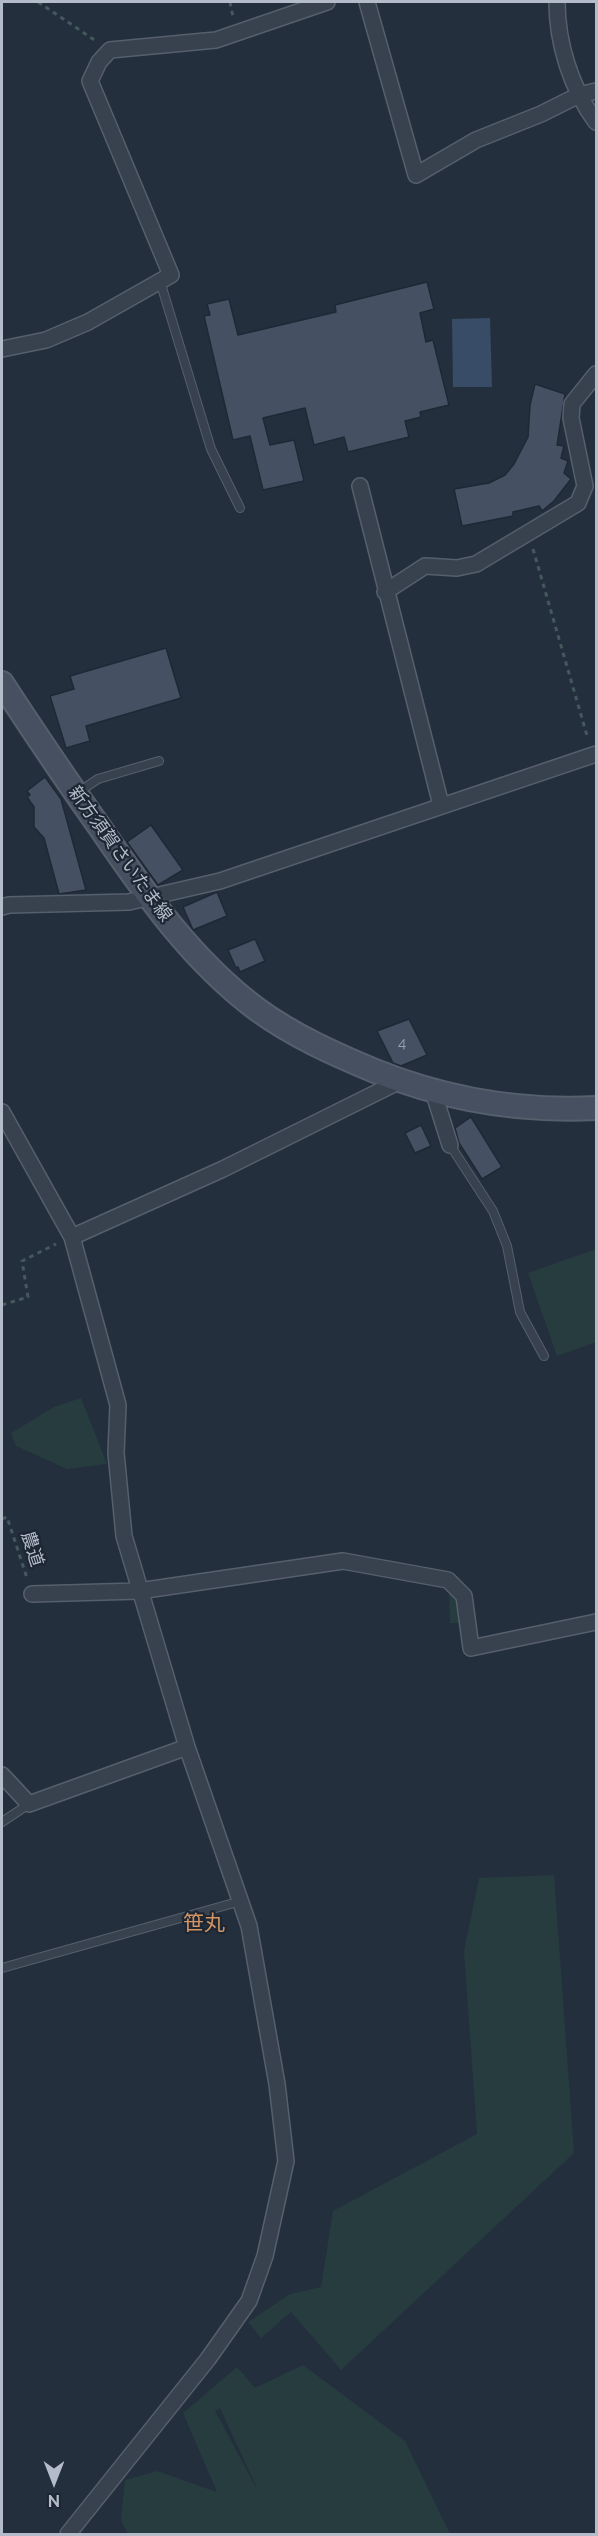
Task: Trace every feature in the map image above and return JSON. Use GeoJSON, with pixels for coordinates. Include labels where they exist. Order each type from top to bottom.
{"type":"FeatureCollection","features":[{"type":"Feature","properties":{"kind":"main road","name":"新方須賀さいたま線"},"geometry":{"type":"LineString","coordinates":[[2,683],[147,898],[195,951],[257,1009],[325,1049],[400,1081],[433,1091],[499,1105],[537,1108],[597,1108]]}},
{"type":"Feature","properties":{"kind":"street"},"geometry":{"type":"LineString","coordinates":[[2,349],[46,340],[88,322],[171,275],[90,81],[99,62],[110,50],[216,40],[327,2]]}},
{"type":"Feature","properties":{"kind":"street"},"geometry":{"type":"LineString","coordinates":[[367,2],[416,175],[476,140],[541,114],[579,95],[597,91]]}},
{"type":"Feature","properties":{"kind":"street"},"geometry":{"type":"LineString","coordinates":[[557,2],[557,31],[579,95],[597,122]]}},
{"type":"Feature","properties":{"kind":"street"},"geometry":{"type":"LineString","coordinates":[[385,592],[425,566],[457,568],[476,564],[578,503],[585,486],[571,418],[572,404],[597,374]]}},
{"type":"Feature","properties":{"kind":"street"},"geometry":{"type":"LineString","coordinates":[[360,486],[385,592],[441,805]]}},
{"type":"Feature","properties":{"kind":"street"},"geometry":{"type":"LineString","coordinates":[[4,903],[129,902],[220,881],[595,755]]}},
{"type":"Feature","properties":{"kind":"street"},"geometry":{"type":"LineString","coordinates":[[72,1237],[223,1168],[400,1081]]}},
{"type":"Feature","properties":{"kind":"street"},"geometry":{"type":"LineString","coordinates":[[433,1091],[450,1145]]}},
{"type":"Feature","properties":{"kind":"street"},"geometry":{"type":"LineString","coordinates":[[2,1112],[72,1237],[118,1405],[116,1453],[124,1536],[187,1747],[249,1926],[273,2062],[286,2161],[265,2256],[249,2301],[208,2359],[68,2535]]}},
{"type":"Feature","properties":{"kind":"street"},"geometry":{"type":"LineString","coordinates":[[32,1594],[139,1591],[343,1561],[448,1580],[464,1596],[471,1648],[597,1622]]}},
{"type":"Feature","properties":{"kind":"street"},"geometry":{"type":"LineString","coordinates":[[2,1775],[29,1804],[187,1747]]}},
{"type":"Feature","properties":{"kind":"lane"},"geometry":{"type":"LineString","coordinates":[[160,280],[211,449],[240,508]]}},
{"type":"Feature","properties":{"kind":"lane"},"geometry":{"type":"LineString","coordinates":[[76,794],[98,779],[159,760]]}},
{"type":"Feature","properties":{"kind":"lane"},"geometry":{"type":"LineString","coordinates":[[450,1145],[493,1211],[507,1246],[520,1312],[544,1356]]}},
{"type":"Feature","properties":{"kind":"lane"},"geometry":{"type":"LineString","coordinates":[[2,1822],[29,1804]]}},
{"type":"Feature","properties":{"kind":"lane"},"geometry":{"type":"LineString","coordinates":[[2,1968],[241,1901]]}},
{"type":"Feature","properties":{"kind":"path"},"geometry":{"type":"LineString","coordinates":[[38,2],[110,50]]}},
{"type":"Feature","properties":{"kind":"path"},"geometry":{"type":"LineString","coordinates":[[529,533],[595,755]]}},
{"type":"Feature","properties":{"kind":"path"},"geometry":{"type":"LineString","coordinates":[[2,1305],[28,1297],[22,1261],[72,1237]]}},
{"type":"Feature","properties":{"kind":"path","name":"農道"},"geometry":{"type":"LineString","coordinates":[[2,1519],[7,1517],[32,1594]]}},
{"type":"Feature","properties":{"kind":"green space"},"geometry":{"type":"Polygon","coordinates":[[[596,1249],[596,1342],[557,1356],[528,1273],[596,1249]]]}},
{"type":"Feature","properties":{"kind":"green space"},"geometry":{"type":"Polygon","coordinates":[[[81,1398],[107,1464],[67,1469],[16,1446],[11,1433],[54,1407],[81,1398]]]}},
{"type":"Feature","properties":{"kind":"green space"},"geometry":{"type":"Polygon","coordinates":[[[449,1592],[459,1602],[461,1623],[450,1623],[449,1592]]]}},
{"type":"Feature","properties":{"kind":"green space"},"geometry":{"type":"Polygon","coordinates":[[[554,1875],[574,2153],[341,2370],[291,2312],[261,2338],[248,2322],[290,2294],[321,2287],[333,2211],[477,2134],[464,1951],[479,1878],[554,1875]]]}},
{"type":"Feature","properties":{"kind":"green space"},"geometry":{"type":"Polygon","coordinates":[[[303,2365],[405,2441],[450,2534],[128,2534],[121,2520],[125,2480],[157,2471],[217,2492],[183,2413],[237,2367],[255,2388],[303,2365]],[[220,2408],[215,2411],[256,2487],[220,2408]]]}},
{"type":"Feature","properties":{"kind":"water"},"geometry":{"type":"Polygon","coordinates":[[[490,318],[492,387],[453,387],[452,319],[490,318]]]}},
{"type":"Feature","properties":{"kind":"building"},"geometry":{"type":"Polygon","coordinates":[[[427,282],[434,309],[420,313],[426,342],[433,340],[449,405],[420,412],[421,417],[405,421],[409,437],[348,452],[344,437],[314,445],[305,408],[263,418],[270,445],[294,440],[304,481],[263,490],[250,436],[233,440],[204,316],[210,315],[207,304],[229,299],[238,335],[336,312],[335,305],[427,282]]]}},
{"type":"Feature","properties":{"kind":"building"},"geometry":{"type":"Polygon","coordinates":[[[535,384],[565,394],[557,445],[564,446],[561,458],[568,461],[564,473],[571,479],[554,501],[542,511],[539,506],[513,512],[513,516],[462,526],[454,489],[489,483],[505,475],[514,464],[528,437],[530,405],[535,384]]]}},
{"type":"Feature","properties":{"kind":"building"},"geometry":{"type":"Polygon","coordinates":[[[166,648],[181,698],[86,726],[90,741],[66,748],[50,696],[74,689],[70,676],[166,648]]]}},
{"type":"Feature","properties":{"kind":"building"},"geometry":{"type":"Polygon","coordinates":[[[45,777],[61,799],[86,890],[59,894],[44,838],[34,827],[34,807],[27,797],[30,795],[27,791],[45,777]]]}},
{"type":"Feature","properties":{"kind":"building"},"geometry":{"type":"Polygon","coordinates":[[[151,825],[183,870],[158,885],[127,842],[151,825]]]}},
{"type":"Feature","properties":{"kind":"building"},"geometry":{"type":"Polygon","coordinates":[[[217,892],[227,916],[193,930],[183,907],[217,892]]]}},
{"type":"Feature","properties":{"kind":"building"},"geometry":{"type":"Polygon","coordinates":[[[255,939],[265,961],[240,972],[228,950],[255,939]]]}},
{"type":"Feature","properties":{"kind":"building"},"geometry":{"type":"Polygon","coordinates":[[[409,1019],[427,1055],[401,1066],[393,1063],[377,1031],[409,1019]]]}},
{"type":"Feature","properties":{"kind":"building"},"geometry":{"type":"Polygon","coordinates":[[[471,1117],[502,1167],[482,1179],[459,1143],[455,1128],[471,1117]]]}},
{"type":"Feature","properties":{"kind":"building"},"geometry":{"type":"Polygon","coordinates":[[[421,1125],[431,1146],[415,1153],[405,1133],[421,1125]]]}},
{"type":"Feature","properties":{"kind":"district","name":"笹丸"},"geometry":{"type":"Point","coordinates":[204,1924]}}]}
